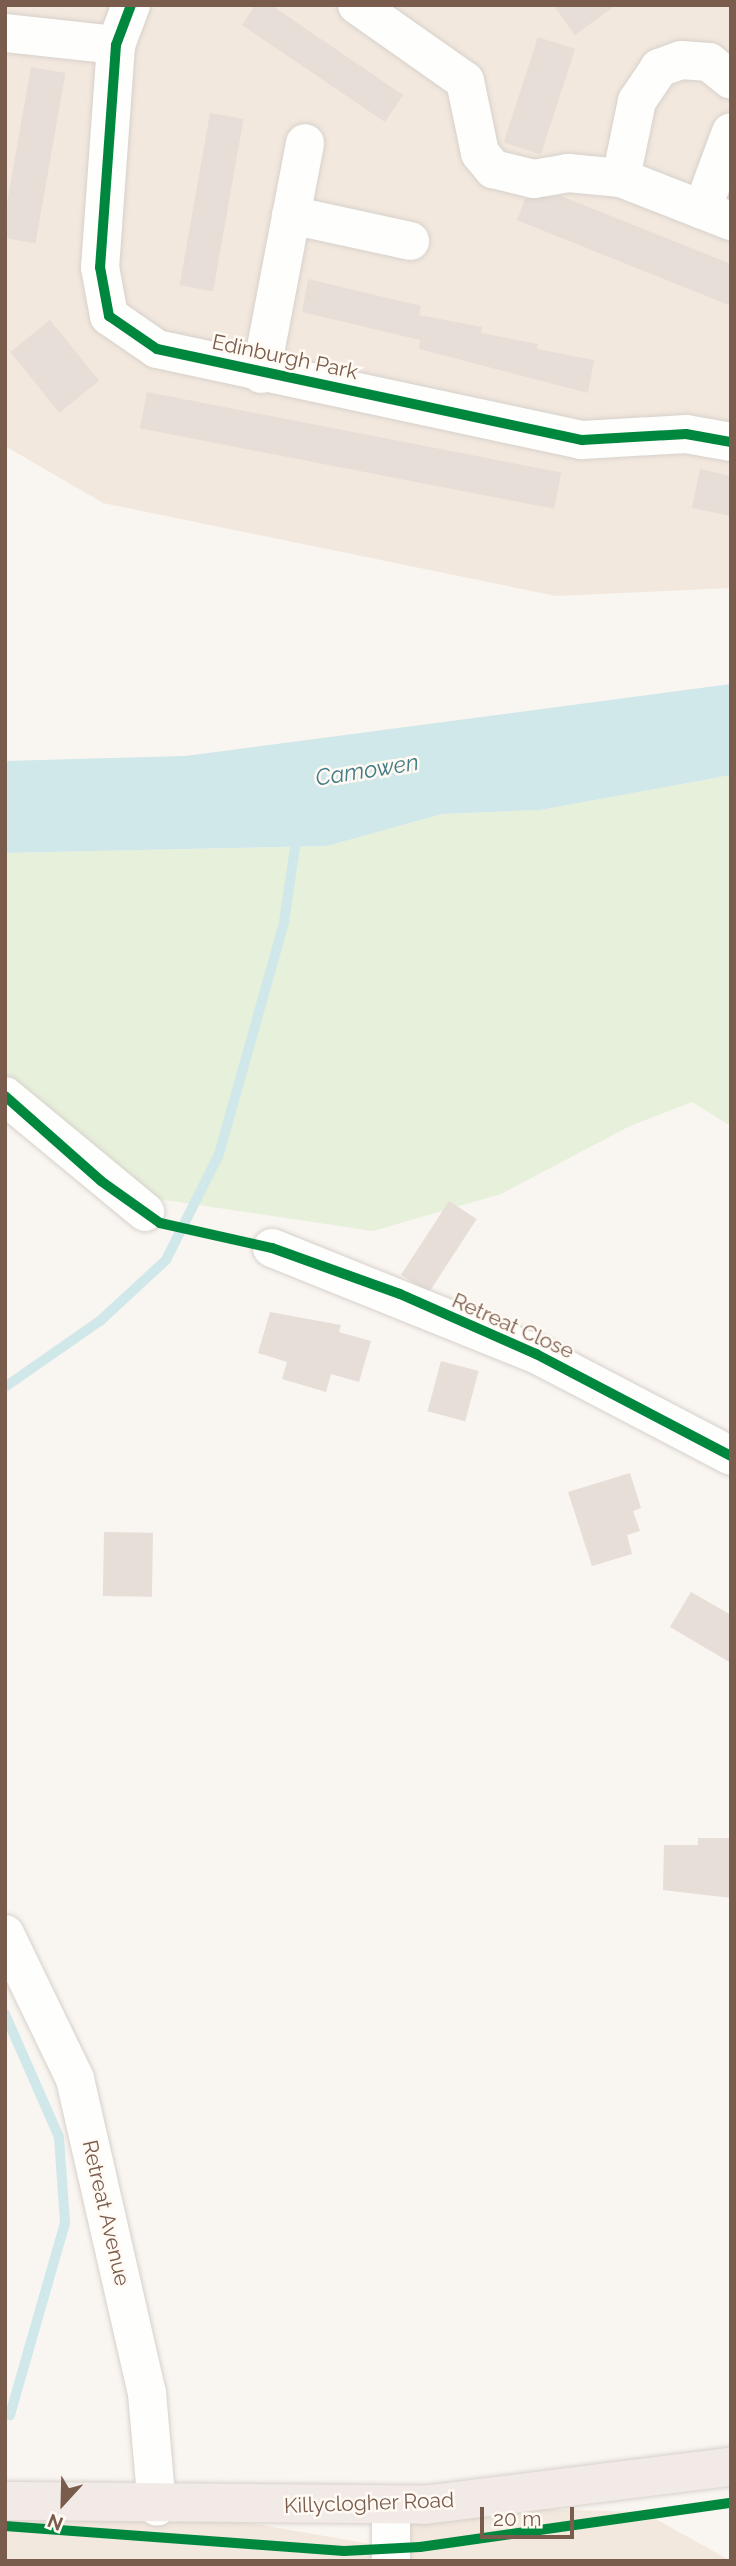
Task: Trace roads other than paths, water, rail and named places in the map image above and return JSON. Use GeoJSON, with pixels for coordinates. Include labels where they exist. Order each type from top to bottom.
{"type":"FeatureCollection","features":[{"type":"Feature","properties":{"kind":"highway","name":"Killyclogher Road"},"geometry":{"type":"LineString","coordinates":[[5,2501],[157,2507],[391,2505],[731,2467]]}},
{"type":"Feature","properties":{"kind":"street","name":"Edinburgh Park"},"geometry":{"type":"LineString","coordinates":[[131,5],[116,45],[100,267],[109,316],[157,349],[261,374],[582,440],[686,434],[731,442]]}},
{"type":"Feature","properties":{"kind":"street"},"geometry":{"type":"LineString","coordinates":[[357,5],[465,81],[480,153],[493,169],[534,179],[568,173],[621,178],[716,215],[731,132]]}},
{"type":"Feature","properties":{"kind":"street"},"geometry":{"type":"LineString","coordinates":[[5,33],[116,45]]}},
{"type":"Feature","properties":{"kind":"street"},"geometry":{"type":"LineString","coordinates":[[621,178],[637,101],[659,68],[681,60],[709,62],[731,80]]}},
{"type":"Feature","properties":{"kind":"street"},"geometry":{"type":"LineString","coordinates":[[261,374],[305,143]]}},
{"type":"Feature","properties":{"kind":"street"},"geometry":{"type":"LineString","coordinates":[[291,215],[410,241]]}},
{"type":"Feature","properties":{"kind":"street"},"geometry":{"type":"LineString","coordinates":[[5,1096],[145,1212]]}},
{"type":"Feature","properties":{"kind":"street","name":"Retreat Close"},"geometry":{"type":"LineString","coordinates":[[272,1248],[536,1354],[731,1456]]}},
{"type":"Feature","properties":{"kind":"street","name":"Retreat Avenue"},"geometry":{"type":"LineString","coordinates":[[5,1934],[75,2079],[147,2393],[157,2507]]}},
{"type":"Feature","properties":{"kind":"street"},"geometry":{"type":"LineString","coordinates":[[391,2505],[391,2561]]}},
{"type":"Feature","properties":{"kind":"water","name":"Camowen"},"geometry":{"type":"Polygon","coordinates":[[[731,684],[731,775],[540,810],[442,814],[327,846],[5,853],[5,761],[185,756],[731,684]]]}},
{"type":"Feature","properties":{"kind":"waterway"},"geometry":{"type":"LineString","coordinates":[[5,1387],[101,1320],[166,1260],[219,1154],[284,922],[297,834]]}},
{"type":"Feature","properties":{"kind":"waterway"},"geometry":{"type":"LineString","coordinates":[[5,2014],[59,2137],[65,2223],[10,2415]]}}]}
